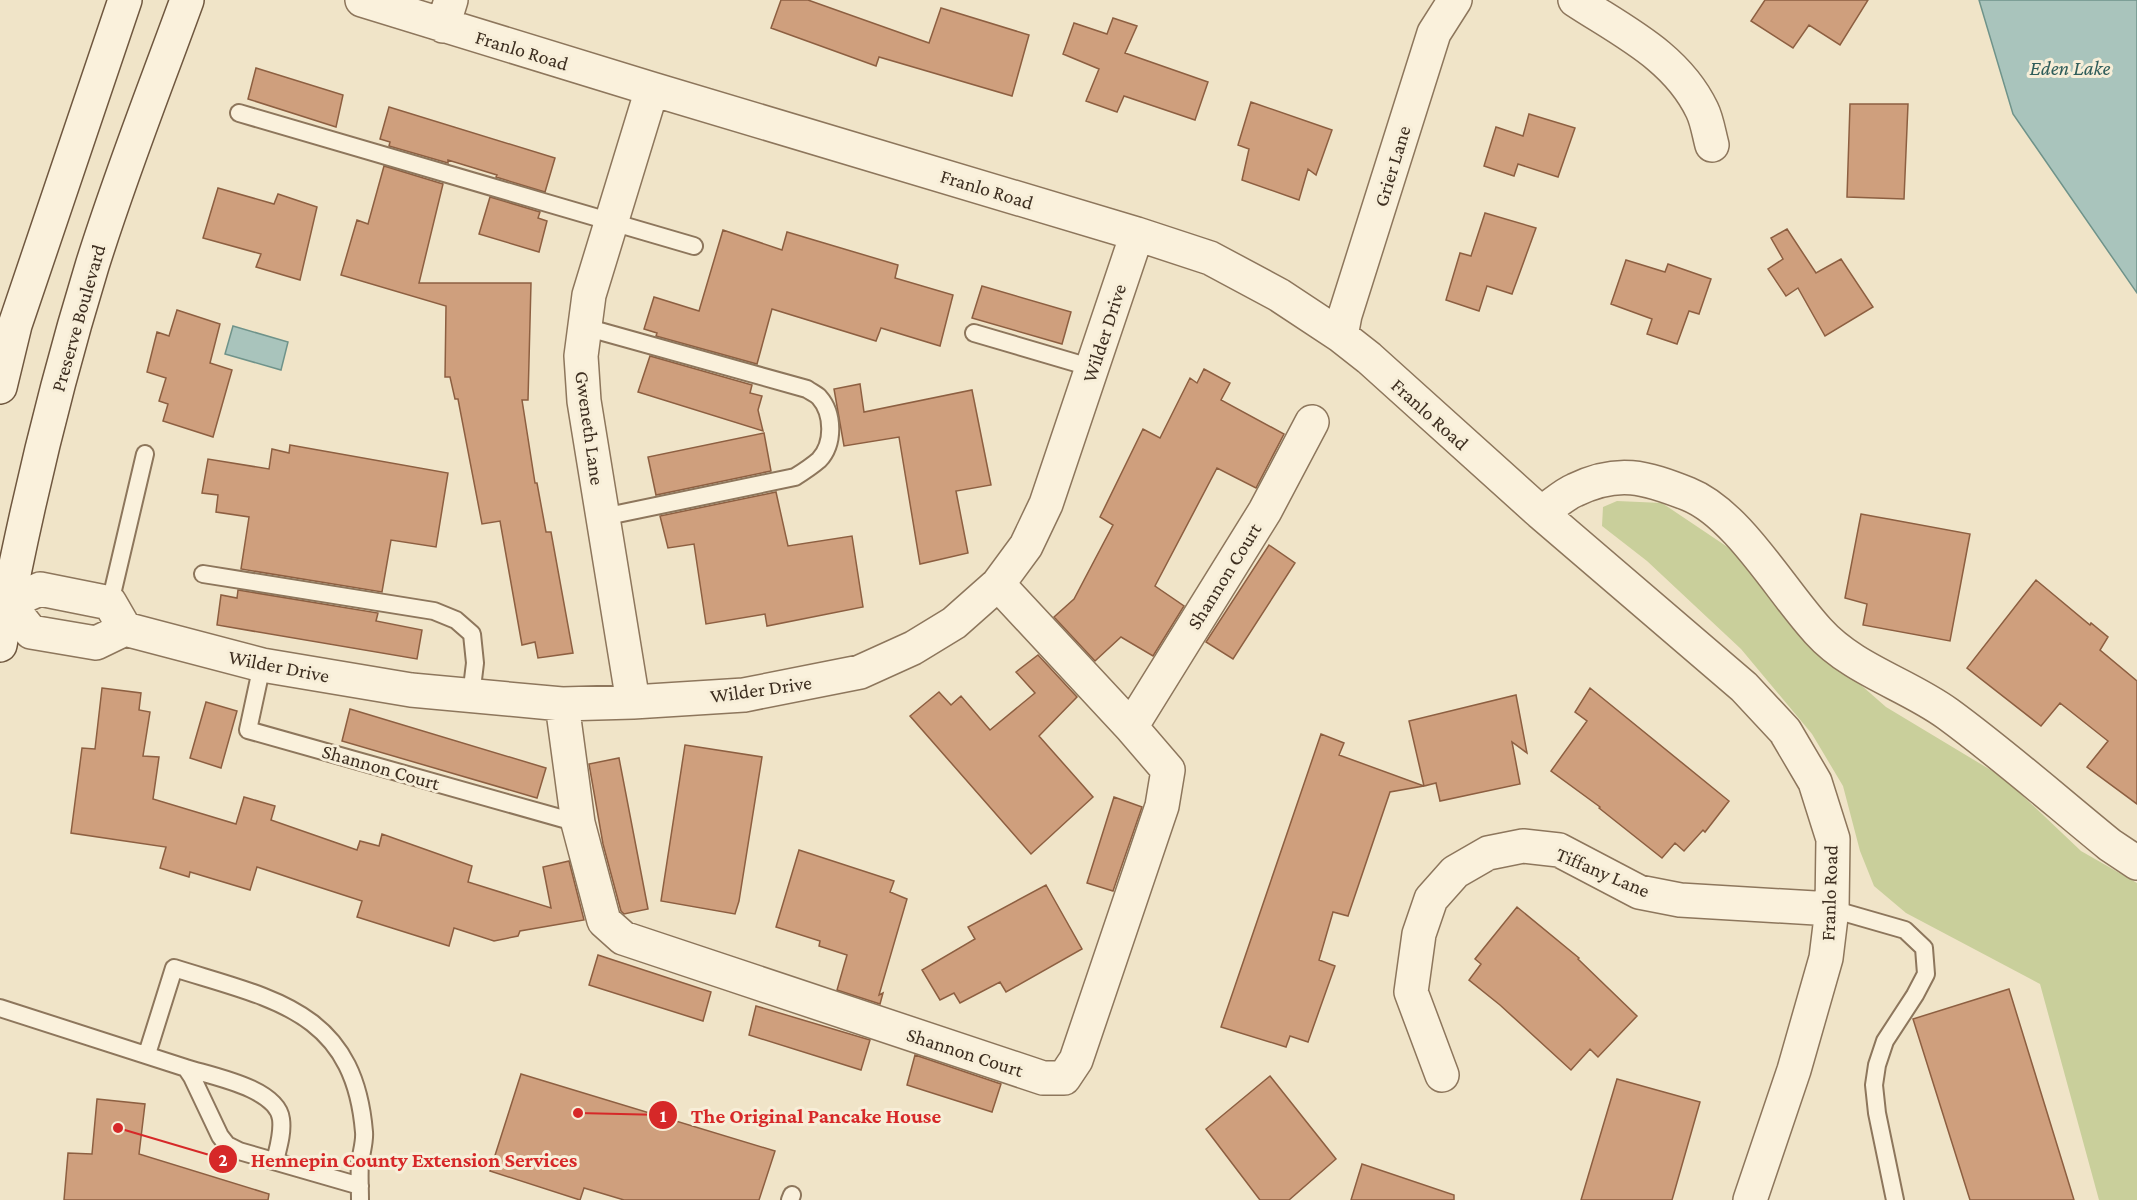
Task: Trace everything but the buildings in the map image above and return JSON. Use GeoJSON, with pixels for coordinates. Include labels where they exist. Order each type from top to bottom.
{"type":"FeatureCollection","features":[{"type":"Feature","properties":{"kind":"street"},"geometry":{"type":"LineString","coordinates":[[0,387],[15,325],[125,0]]}},
{"type":"Feature","properties":{"kind":"street","name":"Preserve Boulevard"},"geometry":{"type":"LineString","coordinates":[[0,645],[4,601],[92,266],[187,0]]}},
{"type":"Feature","properties":{"kind":"street","name":"Franlo Road"},"geometry":{"type":"LineString","coordinates":[[362,0],[447,13],[652,89],[1137,234],[1210,258],[1279,295],[1341,336],[1369,358],[1541,513],[1744,687],[1785,731],[1815,782],[1833,839],[1832,909],[1826,958],[1794,1070],[1750,1200]]}},
{"type":"Feature","properties":{"kind":"street","name":"Grier Lane"},"geometry":{"type":"LineString","coordinates":[[1341,336],[1434,33],[1455,0]]}},
{"type":"Feature","properties":{"kind":"street"},"geometry":{"type":"LineString","coordinates":[[1575,0],[1660,56],[1684,80],[1702,111],[1712,145]]}},
{"type":"Feature","properties":{"kind":"street","name":"Gweneth Lane"},"geometry":{"type":"LineString","coordinates":[[633,702],[584,401],[581,356],[589,295],[652,89]]}},
{"type":"Feature","properties":{"kind":"street","name":"Wilder Drive"},"geometry":{"type":"LineString","coordinates":[[4,601],[40,589],[262,665],[411,690],[562,704],[744,695],[860,672],[913,648],[954,623],[998,584],[1026,546],[1046,504],[1137,234]]}},
{"type":"Feature","properties":{"kind":"street","name":"Shannon Court"},"geometry":{"type":"LineString","coordinates":[[1131,727],[1265,511],[1312,422]]}},
{"type":"Feature","properties":{"kind":"street"},"geometry":{"type":"LineString","coordinates":[[1541,513],[1574,490],[1615,476],[1634,477],[1689,495],[1713,508],[1731,524],[1819,633],[1860,664],[1946,712],[2110,845],[2137,863]]}},
{"type":"Feature","properties":{"kind":"street","name":"Shannon Court"},"geometry":{"type":"LineString","coordinates":[[562,704],[578,823],[604,921],[623,938],[1043,1078],[1064,1078],[1076,1060],[1162,806],[1168,770],[998,584]]}},
{"type":"Feature","properties":{"kind":"street"},"geometry":{"type":"LineString","coordinates":[[4,601],[31,632],[96,643],[118,616]]}},
{"type":"Feature","properties":{"kind":"street","name":"Tiffany Lane"},"geometry":{"type":"LineString","coordinates":[[1442,1075],[1411,992],[1419,934],[1431,899],[1455,872],[1488,853],[1523,846],[1559,850],[1639,892],[1680,900],[1832,909]]}},
{"type":"Feature","properties":{"kind":"lane"},"geometry":{"type":"LineString","coordinates":[[239,113],[694,246]]}},
{"type":"Feature","properties":{"kind":"lane"},"geometry":{"type":"LineString","coordinates":[[585,327],[807,389],[818,396],[827,410],[831,427],[827,446],[819,459],[795,477],[603,517]]}},
{"type":"Feature","properties":{"kind":"lane"},"geometry":{"type":"LineString","coordinates":[[974,333],[1093,368]]}},
{"type":"Feature","properties":{"kind":"lane"},"geometry":{"type":"LineString","coordinates":[[118,616],[145,454]]}},
{"type":"Feature","properties":{"kind":"lane"},"geometry":{"type":"LineString","coordinates":[[203,574],[434,611],[456,620],[472,634],[475,663],[471,696]]}},
{"type":"Feature","properties":{"kind":"lane","name":"Shannon Court"},"geometry":{"type":"LineString","coordinates":[[262,665],[248,730],[578,823]]}},
{"type":"Feature","properties":{"kind":"lane"},"geometry":{"type":"LineString","coordinates":[[1832,909],[1905,930],[1924,948],[1926,974],[1885,1041],[1877,1065],[1874,1085],[1877,1113],[1895,1200]]}},
{"type":"Feature","properties":{"kind":"lane"},"geometry":{"type":"LineString","coordinates":[[147,1054],[174,968],[261,996],[296,1012],[323,1031],[340,1051],[353,1078],[361,1107],[364,1136],[360,1164],[360,1193],[227,1145],[220,1136],[186,1068]]}},
{"type":"Feature","properties":{"kind":"lane"},"geometry":{"type":"LineString","coordinates":[[0,1008],[147,1054],[247,1087],[264,1095],[275,1106],[281,1118],[275,1161]]}},
{"type":"Feature","properties":{"kind":"green space"},"geometry":{"type":"Polygon","coordinates":[[[1617,501],[1662,503],[1732,550],[1797,629],[1886,707],[2004,778],[2081,851],[2137,883],[2137,1200],[2099,1200],[2040,984],[1906,913],[1874,886],[1860,851],[1843,786],[1812,734],[1741,649],[1647,561],[1602,526],[1603,507],[1617,501]]]}},
{"type":"Feature","properties":{"kind":"water","name":"Eden Lake"},"geometry":{"type":"Polygon","coordinates":[[[1979,0],[2137,0],[2137,293],[2013,114],[1979,0]]]}},
{"type":"Feature","properties":{"kind":"water"},"geometry":{"type":"Polygon","coordinates":[[[233,326],[288,342],[281,370],[225,354],[233,326]]]}},
{"type":"Feature","properties":{"kind":"place","name":"The Original Pancake House"},"geometry":{"type":"Point","coordinates":[578,1113]}},
{"type":"Feature","properties":{"kind":"place","name":"Hennepin County Extension Services"},"geometry":{"type":"Point","coordinates":[118,1128]}}]}
